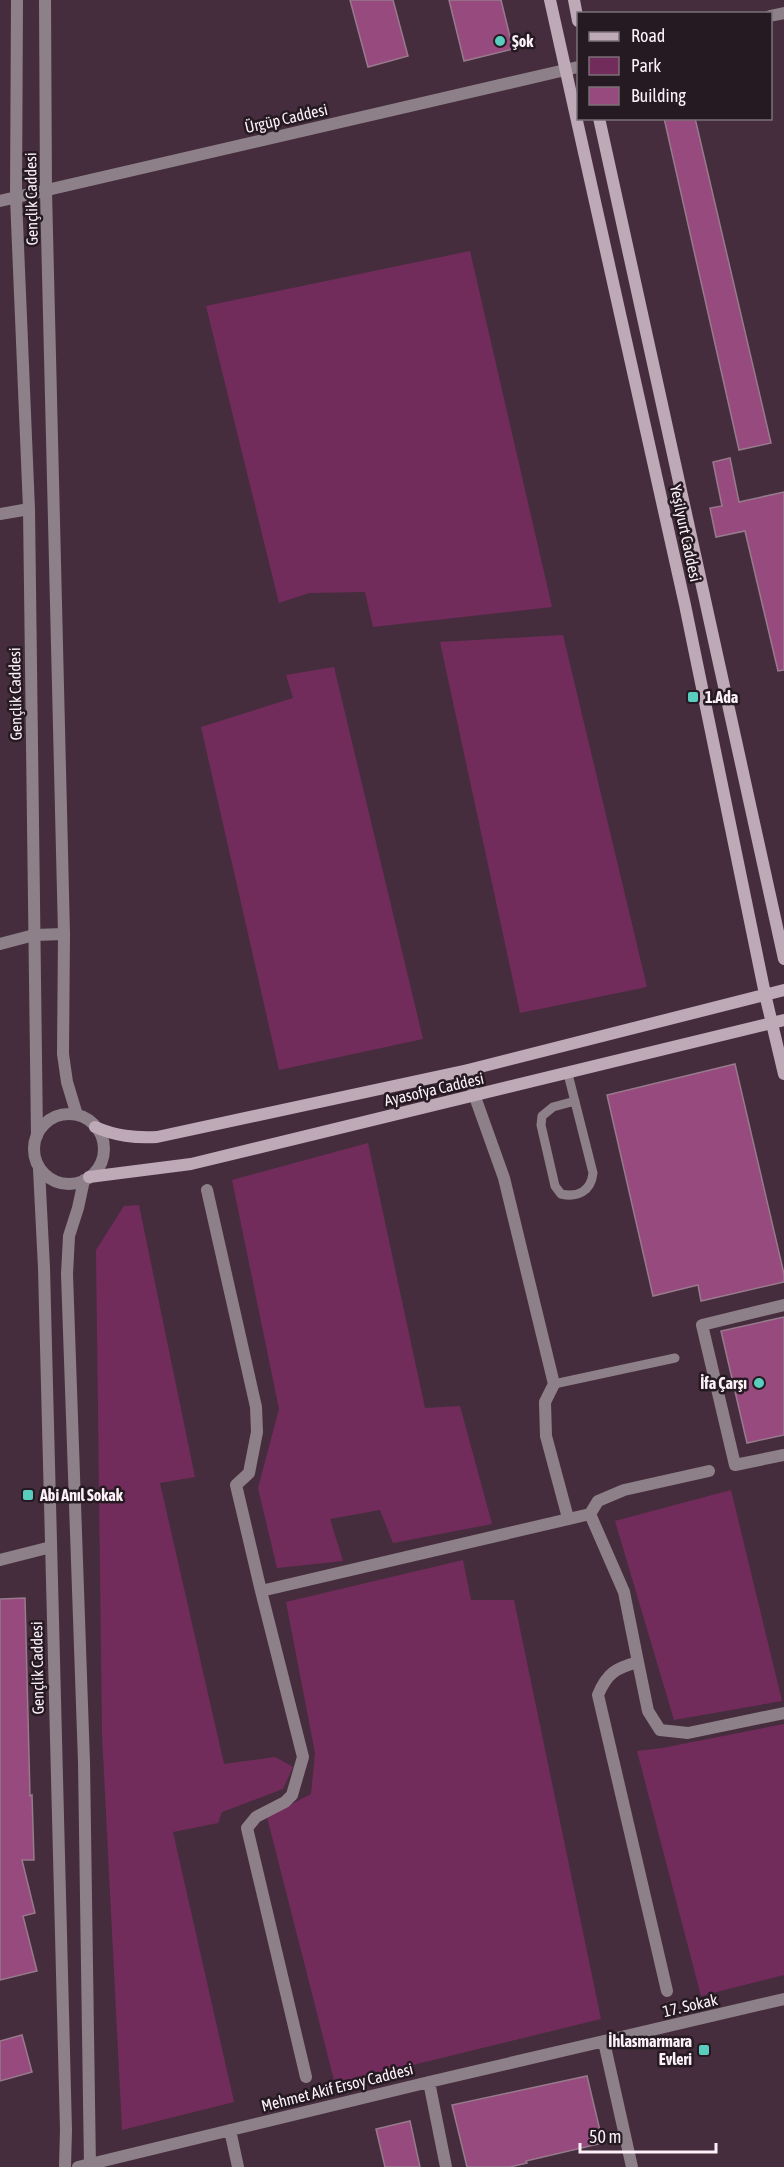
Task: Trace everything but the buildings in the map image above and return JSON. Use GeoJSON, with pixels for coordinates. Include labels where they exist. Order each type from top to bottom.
{"type":"FeatureCollection","features":[{"type":"Feature","properties":{"kind":"main road","name":"Yeşilyurt Caddesi"},"geometry":{"type":"LineString","coordinates":[[550,0],[572,68],[577,92]]}},
{"type":"Feature","properties":{"kind":"main road","name":"Yeşilyurt Caddesi"},"geometry":{"type":"LineString","coordinates":[[583,120],[765,994],[778,1022],[784,1074]]}},
{"type":"Feature","properties":{"kind":"main road","name":"Yeşilyurt Caddesi"},"geometry":{"type":"LineString","coordinates":[[599,120],[784,959]]}},
{"type":"Feature","properties":{"kind":"main road"},"geometry":{"type":"LineString","coordinates":[[661,495],[680,490]]}},
{"type":"Feature","properties":{"kind":"main road"},"geometry":{"type":"LineString","coordinates":[[676,563],[696,559]]}},
{"type":"Feature","properties":{"kind":"main road","name":"Ayasofya Caddesi"},"geometry":{"type":"LineString","coordinates":[[95,1127],[114,1135],[136,1138],[157,1137],[468,1070],[784,990]]}},
{"type":"Feature","properties":{"kind":"main road","name":"Ayasofya Caddesi"},"geometry":{"type":"LineString","coordinates":[[87,1179],[191,1164],[778,1022]]}},
{"type":"Feature","properties":{"kind":"street","name":"Gençlik Caddesi"},"geometry":{"type":"LineString","coordinates":[[17,0],[16,198],[29,509],[37,1136]]}},
{"type":"Feature","properties":{"kind":"street","name":"Gençlik Caddesi"},"geometry":{"type":"LineString","coordinates":[[45,0],[46,191],[64,934],[63,1054],[67,1082],[77,1115]]}},
{"type":"Feature","properties":{"kind":"street","name":"Ürgüp Caddesi"},"geometry":{"type":"LineString","coordinates":[[0,201],[572,68]]}},
{"type":"Feature","properties":{"kind":"street"},"geometry":{"type":"LineString","coordinates":[[0,514],[29,509]]}},
{"type":"Feature","properties":{"kind":"street"},"geometry":{"type":"LineString","coordinates":[[0,944],[34,935],[64,934]]}},
{"type":"Feature","properties":{"kind":"street"},"geometry":{"type":"LineString","coordinates":[[468,1070],[475,1097],[504,1178],[554,1384],[545,1402],[546,1436],[568,1518]]}},
{"type":"Feature","properties":{"kind":"street"},"geometry":{"type":"LineString","coordinates":[[87,1179],[68,1184],[57,1182],[47,1177],[39,1169],[34,1147],[43,1126],[52,1119],[64,1115],[77,1115],[95,1127],[104,1148],[97,1169],[87,1179],[69,1236],[67,1274],[84,1762],[90,2165]]}},
{"type":"Feature","properties":{"kind":"street","name":"Gençlik Caddesi"},"geometry":{"type":"LineString","coordinates":[[39,1169],[44,1268],[66,2130],[65,2167]]}},
{"type":"Feature","properties":{"kind":"street"},"geometry":{"type":"LineString","coordinates":[[207,1190],[256,1407],[257,1432],[249,1473],[236,1485],[303,1757],[292,1795],[285,1802],[256,1817],[247,1828],[306,2077]]}},
{"type":"Feature","properties":{"kind":"street"},"geometry":{"type":"LineString","coordinates":[[784,1305],[702,1324],[735,1466],[784,1455]]}},
{"type":"Feature","properties":{"kind":"street"},"geometry":{"type":"LineString","coordinates":[[261,1591],[590,1514],[598,1501],[624,1490],[709,1471]]}},
{"type":"Feature","properties":{"kind":"street"},"geometry":{"type":"LineString","coordinates":[[590,1514],[624,1592],[648,1711],[660,1730],[688,1733],[784,1713]]}},
{"type":"Feature","properties":{"kind":"street"},"geometry":{"type":"LineString","coordinates":[[0,1560],[51,1547]]}},
{"type":"Feature","properties":{"kind":"street"},"geometry":{"type":"LineString","coordinates":[[638,1662],[619,1667],[604,1680],[598,1695],[667,1991]]}},
{"type":"Feature","properties":{"kind":"street","name":"17. Sokak"},"geometry":{"type":"LineString","coordinates":[[604,2042],[784,1999]]}},
{"type":"Feature","properties":{"kind":"street"},"geometry":{"type":"LineString","coordinates":[[604,2042],[632,2167]]}},
{"type":"Feature","properties":{"kind":"street","name":"Mehmet Akif Ersoy Caddesi"},"geometry":{"type":"LineString","coordinates":[[78,2167],[604,2042]]}},
{"type":"Feature","properties":{"kind":"street"},"geometry":{"type":"LineString","coordinates":[[429,2082],[446,2167]]}},
{"type":"Feature","properties":{"kind":"street"},"geometry":{"type":"LineString","coordinates":[[230,2130],[238,2167]]}},
{"type":"Feature","properties":{"kind":"lane"},"geometry":{"type":"LineString","coordinates":[[568,1074],[575,1101],[593,1173],[588,1189],[568,1196],[561,1194],[555,1186],[541,1125],[542,1116],[554,1107],[575,1101]]}},
{"type":"Feature","properties":{"kind":"lane"},"geometry":{"type":"LineString","coordinates":[[554,1384],[675,1358]]}},
{"type":"Feature","properties":{"kind":"green space"},"geometry":{"type":"Polygon","coordinates":[[[470,251],[552,607],[373,627],[365,592],[309,593],[279,603],[206,306],[470,251]]]}},
{"type":"Feature","properties":{"kind":"green space"},"geometry":{"type":"Polygon","coordinates":[[[563,635],[647,987],[520,1013],[440,642],[563,635]]]}},
{"type":"Feature","properties":{"kind":"green space"},"geometry":{"type":"Polygon","coordinates":[[[334,667],[423,1039],[279,1070],[201,727],[293,698],[286,675],[334,667]]]}},
{"type":"Feature","properties":{"kind":"green space"},"geometry":{"type":"Polygon","coordinates":[[[368,1143],[425,1408],[460,1406],[492,1524],[393,1543],[380,1510],[330,1519],[343,1561],[277,1568],[258,1488],[279,1409],[232,1180],[368,1143]]]}},
{"type":"Feature","properties":{"kind":"green space"},"geometry":{"type":"Polygon","coordinates":[[[139,1205],[195,1477],[160,1483],[224,1764],[275,1757],[293,1767],[283,1789],[222,1812],[218,1823],[173,1832],[234,2102],[122,2130],[102,1734],[96,1250],[124,1206],[139,1205]]]}},
{"type":"Feature","properties":{"kind":"green space"},"geometry":{"type":"Polygon","coordinates":[[[731,1490],[782,1701],[674,1720],[615,1521],[731,1490]]]}},
{"type":"Feature","properties":{"kind":"green space"},"geometry":{"type":"Polygon","coordinates":[[[463,1560],[471,1600],[514,1600],[601,2019],[335,2084],[267,1817],[311,1794],[315,1753],[286,1602],[463,1560]]]}},
{"type":"Feature","properties":{"kind":"green space"},"geometry":{"type":"Polygon","coordinates":[[[784,1724],[784,1975],[701,1996],[637,1751],[784,1724]]]}},
{"type":"Feature","properties":{"kind":"place","name":"Şok"},"geometry":{"type":"Point","coordinates":[500,41]}},
{"type":"Feature","properties":{"kind":"place","name":"1.Ada"},"geometry":{"type":"Point","coordinates":[693,697]}},
{"type":"Feature","properties":{"kind":"place","name":"İfa Çarşı"},"geometry":{"type":"Point","coordinates":[759,1383]}},
{"type":"Feature","properties":{"kind":"place","name":"Abi Anıl Sokak"},"geometry":{"type":"Point","coordinates":[28,1495]}},
{"type":"Feature","properties":{"kind":"place","name":"İhlasmarmara Evleri"},"geometry":{"type":"Point","coordinates":[704,2050]}}]}
